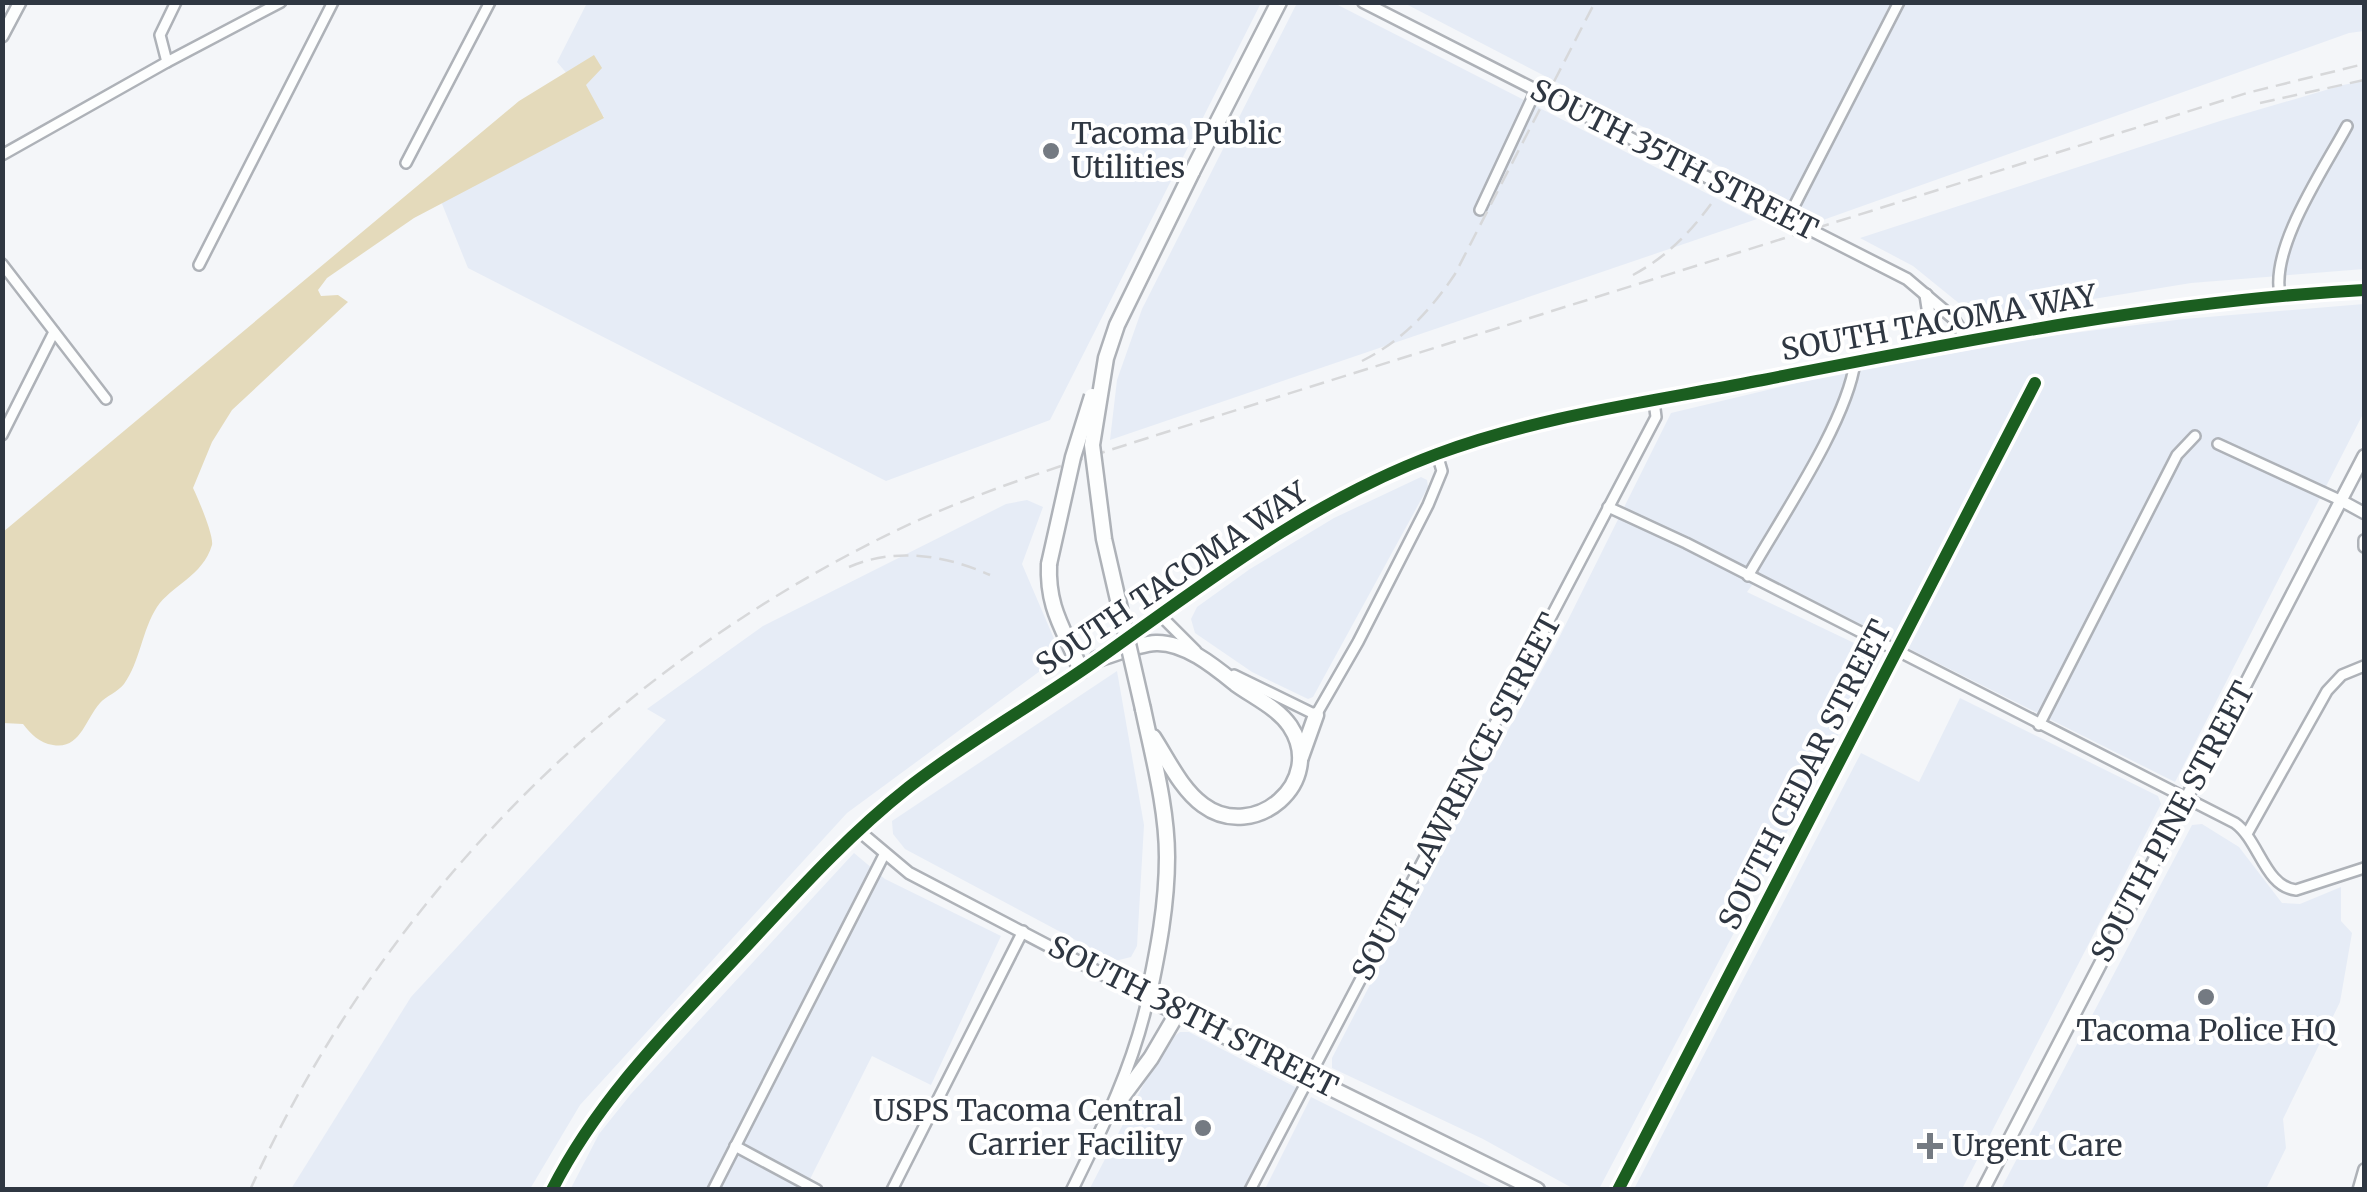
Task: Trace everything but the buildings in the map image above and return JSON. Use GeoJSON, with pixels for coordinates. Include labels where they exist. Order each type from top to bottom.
{"type":"FeatureCollection","features":[{"type":"Feature","properties":{"kind":"main road"},"geometry":{"type":"LineString","coordinates":[[2,36],[20,2]]}},
{"type":"Feature","properties":{"kind":"main road"},"geometry":{"type":"LineString","coordinates":[[1081,671],[1054,617],[1048,589],[1049,564],[1074,457],[1129,298],[1279,2]]}},
{"type":"Feature","properties":{"kind":"main road","name":"SOUTH TACOMA WAY"},"geometry":{"type":"LineString","coordinates":[[552,1190],[594,1118],[642,1058],[804,884],[860,831],[946,760],[1299,518],[1353,490],[1438,454],[1538,424],[1967,340],[2160,309],[2364,290]]}},
{"type":"Feature","properties":{"kind":"main road"},"geometry":{"type":"LineString","coordinates":[[1923,349],[1931,328],[1926,295]]}},
{"type":"Feature","properties":{"kind":"main road"},"geometry":{"type":"LineString","coordinates":[[1106,358],[1092,445],[1096,489],[1144,709],[1167,855],[1162,931],[1148,998]]}},
{"type":"Feature","properties":{"kind":"main road","name":"SOUTH PINE STREET"},"geometry":{"type":"LineString","coordinates":[[1982,1190],[2364,456]]}},
{"type":"Feature","properties":{"kind":"main road"},"geometry":{"type":"LineString","coordinates":[[1097,660],[1153,643],[1169,644],[1209,663],[1288,722],[1300,759]]}},
{"type":"Feature","properties":{"kind":"main road"},"geometry":{"type":"LineString","coordinates":[[1147,728],[1188,790],[1202,804],[1223,815],[1256,816],[1276,806],[1294,784],[1316,715]]}},
{"type":"Feature","properties":{"kind":"main road","name":"SOUTH 38TH STREET"},"geometry":{"type":"LineString","coordinates":[[1148,998],[1537,1190]]}},
{"type":"Feature","properties":{"kind":"main road"},"geometry":{"type":"LineString","coordinates":[[1113,1109],[1151,1058],[1178,1012]]}},
{"type":"Feature","properties":{"kind":"street"},"geometry":{"type":"LineString","coordinates":[[167,62],[160,36],[176,2]]}},
{"type":"Feature","properties":{"kind":"street"},"geometry":{"type":"LineString","coordinates":[[2,155],[281,2]]}},
{"type":"Feature","properties":{"kind":"street"},"geometry":{"type":"LineString","coordinates":[[199,265],[333,2]]}},
{"type":"Feature","properties":{"kind":"street"},"geometry":{"type":"LineString","coordinates":[[406,164],[490,2]]}},
{"type":"Feature","properties":{"kind":"street","name":"SOUTH 35TH STREET"},"geometry":{"type":"LineString","coordinates":[[1363,2],[1907,279],[1953,318],[1967,340]]}},
{"type":"Feature","properties":{"kind":"street"},"geometry":{"type":"LineString","coordinates":[[1788,218],[1900,2]]}},
{"type":"Feature","properties":{"kind":"street"},"geometry":{"type":"LineString","coordinates":[[1480,210],[1536,90]]}},
{"type":"Feature","properties":{"kind":"street"},"geometry":{"type":"LineString","coordinates":[[2280,296],[2278,275],[2286,242],[2347,126]]}},
{"type":"Feature","properties":{"kind":"street"},"geometry":{"type":"LineString","coordinates":[[2,264],[106,400]]}},
{"type":"Feature","properties":{"kind":"street"},"geometry":{"type":"LineString","coordinates":[[2,435],[54,332]]}},
{"type":"Feature","properties":{"kind":"street"},"geometry":{"type":"LineString","coordinates":[[1748,576],[1833,424],[1853,380],[1855,362]]}},
{"type":"Feature","properties":{"kind":"street","name":"SOUTH CEDAR STREET"},"geometry":{"type":"LineString","coordinates":[[1618,1190],[2035,382]]}},
{"type":"Feature","properties":{"kind":"street","name":"SOUTH LAWRENCE STREET"},"geometry":{"type":"LineString","coordinates":[[1250,1190],[1656,417],[1654,402]]}},
{"type":"Feature","properties":{"kind":"street"},"geometry":{"type":"LineString","coordinates":[[2039,725],[2177,455],[2195,436]]}},
{"type":"Feature","properties":{"kind":"street"},"geometry":{"type":"LineString","coordinates":[[2218,444],[2364,513]]}},
{"type":"Feature","properties":{"kind":"street"},"geometry":{"type":"LineString","coordinates":[[1159,614],[1209,663],[1316,715],[1428,505],[1442,471],[1438,454]]}},
{"type":"Feature","properties":{"kind":"street"},"geometry":{"type":"LineString","coordinates":[[1608,507],[1686,543],[2248,832],[2275,880],[2285,888],[2296,890],[2364,868]]}},
{"type":"Feature","properties":{"kind":"street"},"geometry":{"type":"LineString","coordinates":[[2248,832],[2327,691],[2342,676],[2364,666]]}},
{"type":"Feature","properties":{"kind":"street","name":"SOUTH 38TH STREET"},"geometry":{"type":"LineString","coordinates":[[860,831],[908,873],[1148,998]]}},
{"type":"Feature","properties":{"kind":"street"},"geometry":{"type":"LineString","coordinates":[[713,1190],[884,855]]}},
{"type":"Feature","properties":{"kind":"street"},"geometry":{"type":"LineString","coordinates":[[892,1190],[1023,931]]}},
{"type":"Feature","properties":{"kind":"street"},"geometry":{"type":"LineString","coordinates":[[1072,1190],[1113,1109],[1148,998]]}},
{"type":"Feature","properties":{"kind":"street"},"geometry":{"type":"LineString","coordinates":[[735,1146],[817,1190]]}},
{"type":"Feature","properties":{"kind":"street"},"geometry":{"type":"LineString","coordinates":[[2358,1190],[2364,1174]]}},
{"type":"Feature","properties":{"kind":"shaded area"},"geometry":{"type":"Polygon","coordinates":[[[2364,2],[2364,31],[2349,33],[1823,220],[1404,3],[2364,2]]]}},
{"type":"Feature","properties":{"kind":"shaded area","name":"Tacoma Public Utilities"},"geometry":{"type":"Polygon","coordinates":[[[587,3],[1261,3],[1050,420],[886,481],[468,268],[438,194],[604,117],[557,62],[587,3]]]}},
{"type":"Feature","properties":{"kind":"shaded area"},"geometry":{"type":"Polygon","coordinates":[[[1297,3],[1334,3],[1757,219],[1110,440],[1117,380],[1142,309],[1297,3]]]}},
{"type":"Feature","properties":{"kind":"shaded area"},"geometry":{"type":"Polygon","coordinates":[[[594,55],[602,68],[586,85],[604,118],[414,218],[327,278],[318,290],[321,296],[338,295],[348,302],[232,410],[212,442],[193,488],[212,540],[208,556],[157,607],[124,684],[100,703],[70,743],[48,744],[23,724],[3,723],[3,532],[519,101],[594,55]]]}},
{"type":"Feature","properties":{"kind":"shaded area"},"geometry":{"type":"Polygon","coordinates":[[[2364,81],[2364,269],[2191,283],[1983,317],[1971,313],[1913,266],[1860,238],[2220,121],[2364,81]]]}},
{"type":"Feature","properties":{"kind":"shaded area"},"geometry":{"type":"Polygon","coordinates":[[[2364,304],[2364,412],[2175,782],[1760,574],[1747,592],[1873,652],[1878,659],[1599,1189],[1574,1189],[1483,1139],[1332,1068],[1332,1058],[1430,869],[1552,652],[1671,413],[1822,377],[2041,337],[2184,319],[2364,304]]]}},
{"type":"Feature","properties":{"kind":"shaded area"},"geometry":{"type":"Polygon","coordinates":[[[1421,477],[1427,480],[1428,487],[1313,697],[1308,699],[1252,672],[1195,633],[1191,619],[1197,607],[1250,569],[1334,518],[1421,477]]]}},
{"type":"Feature","properties":{"kind":"shaded area"},"geometry":{"type":"Polygon","coordinates":[[[1027,500],[1043,507],[1022,564],[1059,657],[847,813],[580,1105],[530,1189],[291,1189],[411,997],[666,720],[647,709],[763,626],[1006,504],[1027,500]]]}},
{"type":"Feature","properties":{"kind":"shaded area"},"geometry":{"type":"Polygon","coordinates":[[[1117,671],[1144,825],[1137,946],[1131,957],[1115,961],[905,849],[893,834],[892,821],[1117,671]]]}},
{"type":"Feature","properties":{"kind":"shaded area"},"geometry":{"type":"Polygon","coordinates":[[[1960,698],[2158,796],[2161,804],[1962,1189],[1634,1189],[1861,753],[1919,782],[1960,698]]]}},
{"type":"Feature","properties":{"kind":"shaded area"},"geometry":{"type":"Polygon","coordinates":[[[2202,824],[2239,847],[2282,903],[2300,904],[2341,887],[2341,921],[2352,933],[2340,1002],[2283,1119],[2286,1148],[2266,1189],[2001,1189],[2192,825],[2202,824]]]}},
{"type":"Feature","properties":{"kind":"shaded area"},"geometry":{"type":"Polygon","coordinates":[[[854,853],[885,879],[1001,936],[931,1085],[872,1056],[805,1189],[570,1190],[599,1134],[631,1094],[854,853]]]}},
{"type":"Feature","properties":{"kind":"shaded area"},"geometry":{"type":"Polygon","coordinates":[[[1180,1032],[1189,1032],[1297,1088],[1245,1189],[1089,1190],[1165,1043],[1180,1032]]]}},
{"type":"Feature","properties":{"kind":"shaded area"},"geometry":{"type":"Polygon","coordinates":[[[1311,1097],[1495,1189],[1265,1189],[1311,1097]]]}},
{"type":"Feature","properties":{"kind":"railway"},"geometry":{"type":"LineString","coordinates":[[1362,361],[1414,324],[1455,274],[1595,2]]}},
{"type":"Feature","properties":{"kind":"railway"},"geometry":{"type":"LineString","coordinates":[[250,1190],[302,1087],[363,989],[432,897],[508,811],[591,732],[681,661],[776,596],[877,540],[981,494],[1160,434],[2247,93],[2364,64]]}},
{"type":"Feature","properties":{"kind":"railway"},"geometry":{"type":"LineString","coordinates":[[2260,103],[2364,80]]}},
{"type":"Feature","properties":{"kind":"railway"},"geometry":{"type":"LineString","coordinates":[[1633,275],[1676,244],[1711,204]]}},
{"type":"Feature","properties":{"kind":"railway"},"geometry":{"type":"LineString","coordinates":[[849,567],[884,557],[920,556],[955,562],[990,575]]}},
{"type":"Feature","properties":{"kind":"cycle path"},"geometry":{"type":"LineString","coordinates":[[552,1190],[592,1124],[639,1063],[803,886],[887,805],[954,754],[1071,678],[1258,547],[1344,496],[1437,454],[1595,411],[2135,313],[2364,290]]}},
{"type":"Feature","properties":{"kind":"cycle path"},"geometry":{"type":"LineString","coordinates":[[1618,1190],[2035,383]]}},
{"type":"Feature","properties":{"kind":"place","name":"Tacoma Public Utilities"},"geometry":{"type":"Point","coordinates":[1051,151]}},
{"type":"Feature","properties":{"kind":"place","name":"Tacoma Police HQ"},"geometry":{"type":"Point","coordinates":[2206,997]}},
{"type":"Feature","properties":{"kind":"place","name":"USPS Tacoma Central Carrier Facility"},"geometry":{"type":"Point","coordinates":[1203,1128]}},
{"type":"Feature","properties":{"kind":"place","name":"Urgent Care"},"geometry":{"type":"Point","coordinates":[1930,1146]}}]}
